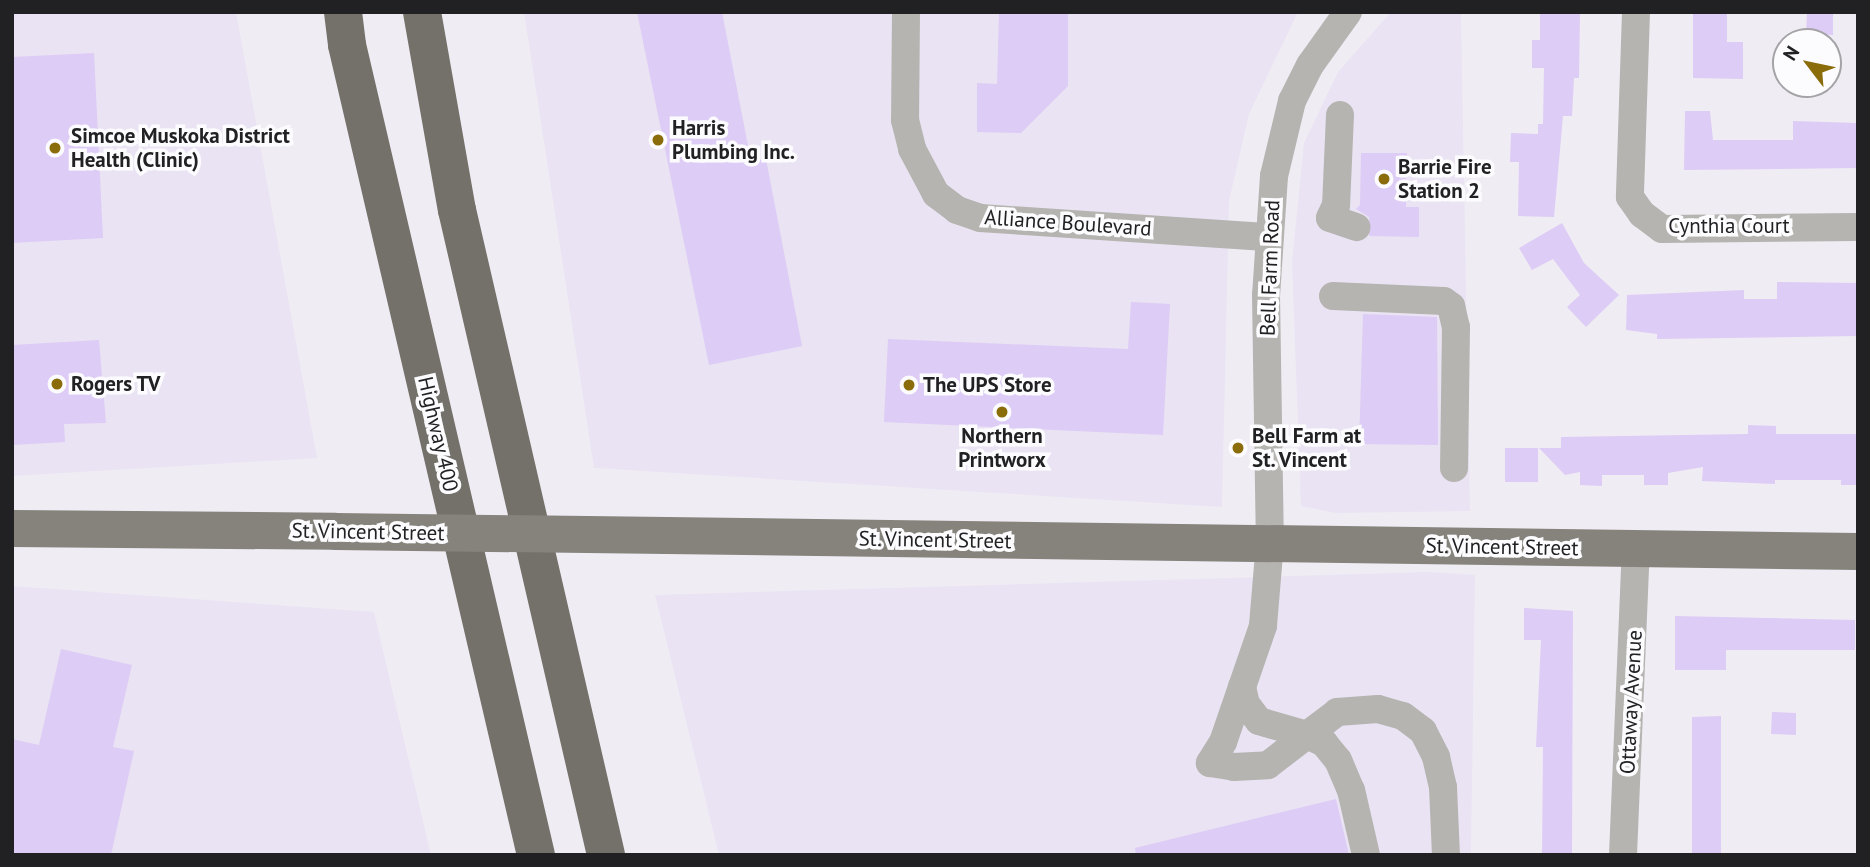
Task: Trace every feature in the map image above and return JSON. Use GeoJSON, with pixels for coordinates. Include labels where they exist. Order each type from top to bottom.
{"type":"FeatureCollection","features":[{"type":"Feature","properties":{"kind":"highway","name":"Highway 400"},"geometry":{"type":"LineString","coordinates":[[343,12],[347,45],[536,855]]}},
{"type":"Feature","properties":{"kind":"highway"},"geometry":{"type":"LineString","coordinates":[[422,12],[457,210],[606,855]]}},
{"type":"Feature","properties":{"kind":"main road","name":"St. Vincent Street"},"geometry":{"type":"LineString","coordinates":[[12,528],[1858,551]]}},
{"type":"Feature","properties":{"kind":"street","name":"Alliance Boulevard"},"geometry":{"type":"LineString","coordinates":[[906,12],[905,120],[912,149],[936,194],[957,210],[980,218],[1269,237]]}},
{"type":"Feature","properties":{"kind":"street","name":"Bell Farm Road"},"geometry":{"type":"LineString","coordinates":[[1307,735],[1268,765],[1234,767],[1210,763],[1242,687],[1263,626],[1270,542],[1269,237],[1274,176],[1292,101],[1310,65],[1348,12]]}},
{"type":"Feature","properties":{"kind":"street","name":"Cynthia Court"},"geometry":{"type":"LineString","coordinates":[[1636,12],[1630,197],[1642,214],[1662,229],[1858,227]]}},
{"type":"Feature","properties":{"kind":"street"},"geometry":{"type":"LineString","coordinates":[[1340,115],[1336,205],[1330,218],[1352,221]]}},
{"type":"Feature","properties":{"kind":"street"},"geometry":{"type":"LineString","coordinates":[[1333,296],[1444,301],[1451,306],[1456,327],[1454,468]]}},
{"type":"Feature","properties":{"kind":"street","name":"Ottaway Avenue"},"geometry":{"type":"LineString","coordinates":[[1623,855],[1636,549]]}},
{"type":"Feature","properties":{"kind":"street"},"geometry":{"type":"LineString","coordinates":[[1242,687],[1246,704],[1259,721],[1307,735],[1324,743],[1338,760],[1352,790],[1366,855]]}},
{"type":"Feature","properties":{"kind":"street"},"geometry":{"type":"LineString","coordinates":[[1307,735],[1338,712],[1378,709],[1403,716],[1423,731],[1436,757],[1443,787],[1446,855]]}},
{"type":"Feature","properties":{"kind":"shaded area"},"geometry":{"type":"Polygon","coordinates":[[[12,12],[236,12],[317,458],[12,476],[12,12]]]}},
{"type":"Feature","properties":{"kind":"shaded area"},"geometry":{"type":"Polygon","coordinates":[[[524,12],[1298,12],[1249,114],[1229,201],[1222,507],[594,468],[524,12]]]}},
{"type":"Feature","properties":{"kind":"shaded area"},"geometry":{"type":"Polygon","coordinates":[[[1391,12],[1461,12],[1470,511],[1336,513],[1301,506],[1292,262],[1304,143],[1338,72],[1391,12]]]}},
{"type":"Feature","properties":{"kind":"shaded area"},"geometry":{"type":"Polygon","coordinates":[[[1428,572],[1475,575],[1471,855],[719,855],[655,595],[1428,572]]]}},
{"type":"Feature","properties":{"kind":"shaded area"},"geometry":{"type":"Polygon","coordinates":[[[12,586],[374,612],[431,855],[12,855],[12,586]]]}},
{"type":"Feature","properties":{"kind":"building"},"geometry":{"type":"Polygon","coordinates":[[[637,12],[722,12],[751,161],[766,159],[802,346],[709,365],[637,12]]]}},
{"type":"Feature","properties":{"kind":"building"},"geometry":{"type":"Polygon","coordinates":[[[999,12],[1068,12],[1068,86],[1021,133],[977,132],[977,83],[997,84],[999,12]]]}},
{"type":"Feature","properties":{"kind":"building"},"geometry":{"type":"Polygon","coordinates":[[[1540,12],[1580,12],[1579,78],[1574,78],[1572,116],[1563,116],[1554,217],[1518,216],[1519,162],[1510,162],[1511,133],[1538,134],[1538,124],[1543,124],[1544,68],[1532,68],[1532,40],[1540,40],[1540,12]]]}},
{"type":"Feature","properties":{"kind":"building"},"geometry":{"type":"Polygon","coordinates":[[[1693,12],[1727,12],[1727,42],[1743,42],[1743,79],[1693,78],[1693,12]]]}},
{"type":"Feature","properties":{"kind":"building"},"geometry":{"type":"Polygon","coordinates":[[[1807,12],[1833,12],[1833,28],[1806,28],[1807,12]]]}},
{"type":"Feature","properties":{"kind":"building","name":"Simcoe Muskoka District Health (Clinic)"},"geometry":{"type":"Polygon","coordinates":[[[94,53],[103,238],[12,243],[12,57],[94,53]]]}},
{"type":"Feature","properties":{"kind":"building"},"geometry":{"type":"Polygon","coordinates":[[[1685,111],[1710,111],[1713,140],[1793,140],[1793,121],[1857,123],[1858,168],[1684,170],[1685,111]]]}},
{"type":"Feature","properties":{"kind":"building","name":"Barrie Fire Station 2"},"geometry":{"type":"Polygon","coordinates":[[[1361,153],[1407,153],[1406,207],[1419,207],[1419,237],[1369,236],[1369,217],[1356,209],[1360,205],[1361,153]]]}},
{"type":"Feature","properties":{"kind":"building"},"geometry":{"type":"Polygon","coordinates":[[[1562,223],[1584,263],[1619,295],[1586,327],[1567,307],[1580,295],[1553,259],[1532,270],[1519,248],[1562,223]]]}},
{"type":"Feature","properties":{"kind":"building"},"geometry":{"type":"Polygon","coordinates":[[[1777,282],[1858,283],[1858,336],[1657,339],[1657,334],[1626,330],[1627,295],[1744,290],[1744,299],[1777,299],[1777,282]]]}},
{"type":"Feature","properties":{"kind":"building"},"geometry":{"type":"Polygon","coordinates":[[[1131,302],[1170,304],[1163,435],[884,422],[888,339],[1128,349],[1131,302]]]}},
{"type":"Feature","properties":{"kind":"building"},"geometry":{"type":"Polygon","coordinates":[[[1363,314],[1437,317],[1438,445],[1359,444],[1363,314]]]}},
{"type":"Feature","properties":{"kind":"building","name":"Rogers TV"},"geometry":{"type":"Polygon","coordinates":[[[99,340],[106,423],[64,424],[65,442],[12,445],[12,345],[99,340]]]}},
{"type":"Feature","properties":{"kind":"building"},"geometry":{"type":"Polygon","coordinates":[[[1748,425],[1776,426],[1776,434],[1858,434],[1858,485],[1841,485],[1841,480],[1775,480],[1775,484],[1702,481],[1703,467],[1668,473],[1668,485],[1644,485],[1644,475],[1602,475],[1602,486],[1580,485],[1580,472],[1565,475],[1539,448],[1561,448],[1561,437],[1748,434],[1748,425]]]}},
{"type":"Feature","properties":{"kind":"building"},"geometry":{"type":"Polygon","coordinates":[[[1505,448],[1538,448],[1538,482],[1505,482],[1505,448]]]}},
{"type":"Feature","properties":{"kind":"building"},"geometry":{"type":"Polygon","coordinates":[[[1524,608],[1573,611],[1572,855],[1542,855],[1543,747],[1536,747],[1541,640],[1524,640],[1524,608]]]}},
{"type":"Feature","properties":{"kind":"building"},"geometry":{"type":"Polygon","coordinates":[[[1675,616],[1855,620],[1855,650],[1726,650],[1726,670],[1675,670],[1675,616]]]}},
{"type":"Feature","properties":{"kind":"building"},"geometry":{"type":"Polygon","coordinates":[[[61,649],[132,665],[113,747],[134,751],[111,855],[12,855],[12,739],[39,745],[61,649]]]}},
{"type":"Feature","properties":{"kind":"building"},"geometry":{"type":"Polygon","coordinates":[[[1772,712],[1796,713],[1796,735],[1771,734],[1772,712]]]}},
{"type":"Feature","properties":{"kind":"building"},"geometry":{"type":"Polygon","coordinates":[[[1721,716],[1721,855],[1692,855],[1692,717],[1721,716]]]}},
{"type":"Feature","properties":{"kind":"building"},"geometry":{"type":"Polygon","coordinates":[[[1336,799],[1349,855],[1136,855],[1135,848],[1336,799]]]}},
{"type":"Feature","properties":{"kind":"place","name":"Harris Plumbing Inc."},"geometry":{"type":"Point","coordinates":[658,140]}},
{"type":"Feature","properties":{"kind":"place","name":"Simcoe Muskoka District Health (Clinic)"},"geometry":{"type":"Point","coordinates":[55,148]}},
{"type":"Feature","properties":{"kind":"place","name":"Barrie Fire Station 2"},"geometry":{"type":"Point","coordinates":[1384,179]}},
{"type":"Feature","properties":{"kind":"place","name":"Rogers TV"},"geometry":{"type":"Point","coordinates":[57,384]}},
{"type":"Feature","properties":{"kind":"place","name":"The UPS Store"},"geometry":{"type":"Point","coordinates":[909,385]}},
{"type":"Feature","properties":{"kind":"place","name":"Northern Printworx"},"geometry":{"type":"Point","coordinates":[1002,412]}},
{"type":"Feature","properties":{"kind":"place","name":"Bell Farm at St. Vincent"},"geometry":{"type":"Point","coordinates":[1238,448]}}]}
